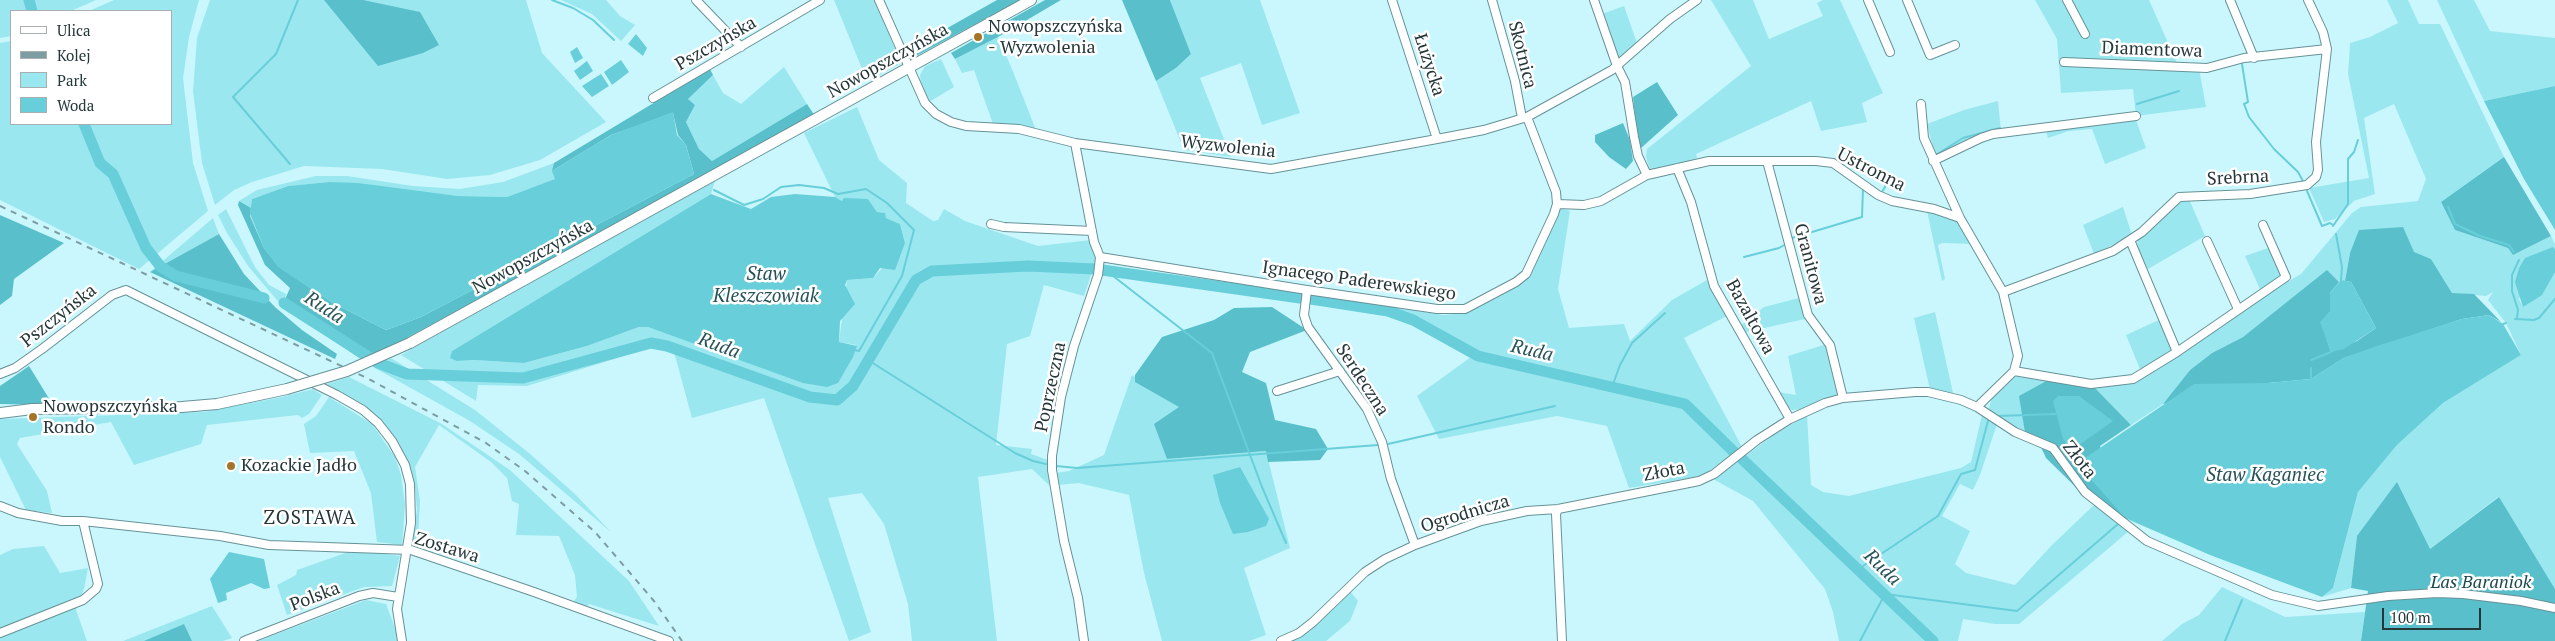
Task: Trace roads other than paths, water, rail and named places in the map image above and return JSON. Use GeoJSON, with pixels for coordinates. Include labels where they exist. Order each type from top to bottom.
{"type":"FeatureCollection","features":[{"type":"Feature","properties":{"kind":"main road","name":"Nowopszczyńska"},"geometry":{"type":"LineString","coordinates":[[3,410],[182,407],[217,404],[287,389],[347,370],[410,343],[1031,0]]}},
{"type":"Feature","properties":{"kind":"street"},"geometry":{"type":"LineString","coordinates":[[696,0],[741,47]]}},
{"type":"Feature","properties":{"kind":"street","name":"Pszczyńska"},"geometry":{"type":"LineString","coordinates":[[653,98],[820,0]]}},
{"type":"Feature","properties":{"kind":"street","name":"Wyzwolenia"},"geometry":{"type":"LineString","coordinates":[[879,0],[924,103],[936,114],[951,122],[966,126],[1019,129],[1075,143],[1271,169],[1437,139],[1524,118],[1572,93],[1617,66],[1686,3],[1697,0]]}},
{"type":"Feature","properties":{"kind":"street","name":"Łużycka"},"geometry":{"type":"LineString","coordinates":[[1392,0],[1437,139]]}},
{"type":"Feature","properties":{"kind":"street","name":"Skotnica"},"geometry":{"type":"LineString","coordinates":[[1492,0],[1524,118]]}},
{"type":"Feature","properties":{"kind":"street"},"geometry":{"type":"LineString","coordinates":[[1594,0],[1617,66],[1625,82],[1638,156],[1647,175]]}},
{"type":"Feature","properties":{"kind":"street"},"geometry":{"type":"LineString","coordinates":[[1868,0],[1890,52]]}},
{"type":"Feature","properties":{"kind":"street"},"geometry":{"type":"LineString","coordinates":[[1907,0],[1930,55],[1955,45]]}},
{"type":"Feature","properties":{"kind":"street"},"geometry":{"type":"LineString","coordinates":[[2067,0],[2085,34]]}},
{"type":"Feature","properties":{"kind":"street"},"geometry":{"type":"LineString","coordinates":[[2230,0],[2254,58]]}},
{"type":"Feature","properties":{"kind":"street","name":"Srebrna"},"geometry":{"type":"LineString","coordinates":[[2003,292],[2113,251],[2142,232],[2179,197],[2258,193],[2307,185],[2316,177],[2318,170],[2316,142],[2327,50],[2323,32],[2308,0]]}},
{"type":"Feature","properties":{"kind":"street","name":"Diamentowa"},"geometry":{"type":"LineString","coordinates":[[2064,62],[2207,68],[2254,58],[2327,50]]}},
{"type":"Feature","properties":{"kind":"street"},"geometry":{"type":"LineString","coordinates":[[1922,104],[1924,138],[1960,218],[2003,292],[2018,356],[2014,371],[1977,407]]}},
{"type":"Feature","properties":{"kind":"street"},"geometry":{"type":"LineString","coordinates":[[1933,161],[1993,134],[2136,116]]}},
{"type":"Feature","properties":{"kind":"street"},"geometry":{"type":"LineString","coordinates":[[1524,118],[1556,192],[1558,204]]}},
{"type":"Feature","properties":{"kind":"street","name":"Poprzeczna"},"geometry":{"type":"LineString","coordinates":[[1075,143],[1092,231],[1100,257],[1098,274],[1074,346],[1063,388],[1052,456],[1054,489],[1078,598],[1084,641]]}},
{"type":"Feature","properties":{"kind":"street","name":"Ustronna"},"geometry":{"type":"LineString","coordinates":[[1558,204],[1584,205],[1601,201],[1647,175],[1709,161],[1767,161],[1833,164],[1878,195],[1892,201],[1934,209],[1960,218]]}},
{"type":"Feature","properties":{"kind":"street","name":"Granitowa"},"geometry":{"type":"LineString","coordinates":[[1767,161],[1808,315],[1830,345],[1843,398]]}},
{"type":"Feature","properties":{"kind":"street","name":"Bazaltowa"},"geometry":{"type":"LineString","coordinates":[[1677,168],[1691,202],[1714,286],[1790,419]]}},
{"type":"Feature","properties":{"kind":"street","name":"Ignacego Paderewskiego"},"geometry":{"type":"LineString","coordinates":[[1100,257],[1307,290],[1455,311],[1465,310],[1516,282],[1526,274],[1558,204]]}},
{"type":"Feature","properties":{"kind":"street"},"geometry":{"type":"LineString","coordinates":[[991,224],[1092,231]]}},
{"type":"Feature","properties":{"kind":"street"},"geometry":{"type":"LineString","coordinates":[[2014,371],[2091,384],[2133,379],[2177,352],[2286,276],[2263,226]]}},
{"type":"Feature","properties":{"kind":"street"},"geometry":{"type":"LineString","coordinates":[[2130,240],[2177,352]]}},
{"type":"Feature","properties":{"kind":"street"},"geometry":{"type":"LineString","coordinates":[[2207,241],[2238,309]]}},
{"type":"Feature","properties":{"kind":"street","name":"Pszczyńska"},"geometry":{"type":"LineString","coordinates":[[0,380],[112,295],[123,290],[131,291],[248,352],[336,394],[373,418],[396,446],[409,477],[412,512],[407,550]]}},
{"type":"Feature","properties":{"kind":"street","name":"Serdeczna"},"geometry":{"type":"LineString","coordinates":[[1307,290],[1304,315],[1308,327],[1367,409],[1382,442],[1391,479],[1415,545]]}},
{"type":"Feature","properties":{"kind":"street","name":"Pszczyńska"},"geometry":{"type":"LineString","coordinates":[[0,374],[15,368]]}},
{"type":"Feature","properties":{"kind":"street"},"geometry":{"type":"LineString","coordinates":[[1277,391],[1340,371]]}},
{"type":"Feature","properties":{"kind":"street","name":"Złota"},"geometry":{"type":"LineString","coordinates":[[1558,510],[1699,481],[1714,474],[1757,440],[1790,419],[1843,398],[1879,393],[1928,392],[1961,400],[1977,407],[1999,423],[2053,448],[2084,492],[2147,541],[2272,595],[2318,606],[2388,596],[2455,594],[2520,601],[2555,608]]}},
{"type":"Feature","properties":{"kind":"street","name":"Zostawa"},"geometry":{"type":"LineString","coordinates":[[0,506],[18,513],[62,521],[83,521],[220,536],[269,545],[407,550],[534,592],[668,641]]}},
{"type":"Feature","properties":{"kind":"street"},"geometry":{"type":"LineString","coordinates":[[1558,510],[1556,514],[1562,641]]}},
{"type":"Feature","properties":{"kind":"street","name":"Ogrodnicza"},"geometry":{"type":"LineString","coordinates":[[1280,641],[1300,633],[1365,572],[1384,559],[1415,545],[1481,521],[1527,511],[1558,510]]}},
{"type":"Feature","properties":{"kind":"street"},"geometry":{"type":"LineString","coordinates":[[0,633],[82,600],[96,589],[98,584],[83,521]]}},
{"type":"Feature","properties":{"kind":"street"},"geometry":{"type":"LineString","coordinates":[[402,641],[398,624],[398,597],[407,550]]}},
{"type":"Feature","properties":{"kind":"street","name":"Polska"},"geometry":{"type":"LineString","coordinates":[[244,641],[359,596],[373,593],[398,597]]}},
{"type":"Feature","properties":{"kind":"water"},"geometry":{"type":"Polygon","coordinates":[[[636,34],[647,48],[643,56],[628,44],[636,34]]]}},
{"type":"Feature","properties":{"kind":"water"},"geometry":{"type":"Polygon","coordinates":[[[577,47],[583,58],[575,63],[570,52],[577,47]]]}},
{"type":"Feature","properties":{"kind":"water"},"geometry":{"type":"Polygon","coordinates":[[[621,60],[629,72],[612,85],[604,72],[621,60]]]}},
{"type":"Feature","properties":{"kind":"water"},"geometry":{"type":"Polygon","coordinates":[[[587,61],[593,71],[580,80],[574,71],[587,61]]]}},
{"type":"Feature","properties":{"kind":"water"},"geometry":{"type":"Polygon","coordinates":[[[601,74],[609,86],[592,97],[582,86],[601,74]]]}},
{"type":"Feature","properties":{"kind":"water"},"geometry":{"type":"Polygon","coordinates":[[[2555,86],[2555,230],[2524,179],[2484,101],[2555,86]]]}},
{"type":"Feature","properties":{"kind":"water"},"geometry":{"type":"Polygon","coordinates":[[[673,112],[677,135],[686,145],[694,174],[421,317],[386,330],[333,303],[278,267],[264,248],[250,214],[252,199],[288,186],[329,182],[358,183],[458,196],[507,197],[555,179],[552,171],[611,135],[673,112]]]}},
{"type":"Feature","properties":{"kind":"water","name":"Staw Kleszczowiak"},"geometry":{"type":"Polygon","coordinates":[[[711,194],[751,209],[771,197],[795,194],[835,197],[842,201],[844,198],[868,199],[877,212],[885,213],[886,218],[900,224],[905,243],[895,270],[880,268],[873,278],[847,280],[845,285],[855,304],[840,321],[839,342],[857,346],[838,383],[827,387],[803,383],[648,327],[639,327],[587,346],[524,363],[474,360],[457,361],[450,358],[452,351],[711,194]]]}},
{"type":"Feature","properties":{"kind":"water"},"geometry":{"type":"Polygon","coordinates":[[[2553,247],[2555,249],[2555,272],[2542,295],[2523,307],[2515,282],[2519,268],[2525,258],[2553,247]]]}},
{"type":"Feature","properties":{"kind":"water"},"geometry":{"type":"Polygon","coordinates":[[[2341,280],[2351,282],[2376,328],[2344,349],[2331,352],[2320,322],[2330,312],[2330,293],[2341,280]]]}},
{"type":"Feature","properties":{"kind":"water","name":"Staw Kaganiec"},"geometry":{"type":"Polygon","coordinates":[[[2489,315],[2503,324],[2521,355],[2443,403],[2397,445],[2358,492],[2333,588],[2322,597],[2210,555],[2125,518],[2088,476],[2085,458],[2194,384],[2268,383],[2311,379],[2344,358],[2374,347],[2462,319],[2489,315]]]}},
{"type":"Feature","properties":{"kind":"water"},"geometry":{"type":"Polygon","coordinates":[[[2058,396],[2079,396],[2113,421],[2072,450],[2063,439],[2053,401],[2058,396]]]}},
{"type":"Feature","properties":{"kind":"water"},"geometry":{"type":"Polygon","coordinates":[[[1240,467],[1269,519],[1266,526],[1248,532],[1233,534],[1220,503],[1213,475],[1240,467]]]}},
{"type":"Feature","properties":{"kind":"water"},"geometry":{"type":"Polygon","coordinates":[[[229,552],[264,559],[270,588],[264,589],[251,583],[226,593],[227,600],[218,603],[210,579],[229,552]]]}},
{"type":"Feature","properties":{"kind":"waterway","name":"Ruda"},"geometry":{"type":"LineString","coordinates":[[29,0],[32,10]]}},
{"type":"Feature","properties":{"kind":"waterway"},"geometry":{"type":"LineString","coordinates":[[290,164],[233,97],[276,54],[298,0]]}},
{"type":"Feature","properties":{"kind":"waterway"},"geometry":{"type":"LineString","coordinates":[[552,0],[573,8],[593,20],[614,40]]}},
{"type":"Feature","properties":{"kind":"waterway"},"geometry":{"type":"LineString","coordinates":[[2242,64],[2248,102],[2244,104],[2249,117],[2274,149],[2298,172],[2304,183]]}},
{"type":"Feature","properties":{"kind":"waterway"},"geometry":{"type":"LineString","coordinates":[[2137,104],[2179,91]]}},
{"type":"Feature","properties":{"kind":"waterway","name":"Ruda"},"geometry":{"type":"LineString","coordinates":[[84,125],[100,163],[113,174],[146,248],[161,267],[176,276],[264,298]]}},
{"type":"Feature","properties":{"kind":"waterway"},"geometry":{"type":"LineString","coordinates":[[1934,156],[1963,138],[2000,128]]}},
{"type":"Feature","properties":{"kind":"waterway"},"geometry":{"type":"LineString","coordinates":[[2333,226],[2348,204],[2348,159],[2354,152],[2358,140]]}},
{"type":"Feature","properties":{"kind":"waterway"},"geometry":{"type":"LineString","coordinates":[[1882,192],[1885,187],[1885,176]]}},
{"type":"Feature","properties":{"kind":"waterway"},"geometry":{"type":"LineString","coordinates":[[714,190],[744,205],[763,199],[781,187],[799,185],[824,188],[838,194],[866,189],[887,203],[914,230],[902,276],[859,351],[855,350]]}},
{"type":"Feature","properties":{"kind":"waterway"},"geometry":{"type":"LineString","coordinates":[[1792,238],[1862,217],[1863,189]]}},
{"type":"Feature","properties":{"kind":"waterway"},"geometry":{"type":"LineString","coordinates":[[2307,191],[2322,226],[2330,223],[2333,225]]}},
{"type":"Feature","properties":{"kind":"waterway"},"geometry":{"type":"LineString","coordinates":[[2448,207],[2455,224],[2480,236],[2509,245],[2514,252]]}},
{"type":"Feature","properties":{"kind":"waterway"},"geometry":{"type":"LineString","coordinates":[[2336,234],[2342,267],[2341,280]]}},
{"type":"Feature","properties":{"kind":"waterway"},"geometry":{"type":"LineString","coordinates":[[1744,257],[1779,248],[1786,244]]}},
{"type":"Feature","properties":{"kind":"waterway"},"geometry":{"type":"LineString","coordinates":[[2517,318],[2518,310],[2512,291],[2512,275],[2519,260]]}},
{"type":"Feature","properties":{"kind":"waterway","name":"Ruda"},"geometry":{"type":"LineString","coordinates":[[284,303],[378,363],[407,374],[523,378],[651,343],[667,346],[810,397],[837,400],[853,386],[916,280],[932,271],[1028,266],[1095,269]]}},
{"type":"Feature","properties":{"kind":"waterway","name":"Ruda"},"geometry":{"type":"LineString","coordinates":[[1102,270],[1300,298]]}},
{"type":"Feature","properties":{"kind":"waterway"},"geometry":{"type":"LineString","coordinates":[[1108,272],[1212,353],[1262,487],[1286,543]]}},
{"type":"Feature","properties":{"kind":"waterway","name":"Ruda"},"geometry":{"type":"LineString","coordinates":[[1311,299],[1388,311],[1413,320],[1478,356],[1685,404],[1734,452]]}},
{"type":"Feature","properties":{"kind":"waterway"},"geometry":{"type":"LineString","coordinates":[[2515,319],[2534,320],[2539,318],[2555,299]]}},
{"type":"Feature","properties":{"kind":"waterway"},"geometry":{"type":"LineString","coordinates":[[1612,387],[1620,365],[1632,343],[1665,313]]}},
{"type":"Feature","properties":{"kind":"waterway"},"geometry":{"type":"LineString","coordinates":[[2311,360],[2331,352]]}},
{"type":"Feature","properties":{"kind":"waterway"},"geometry":{"type":"LineString","coordinates":[[868,360],[1015,453],[1033,461],[1046,464]]}},
{"type":"Feature","properties":{"kind":"waterway"},"geometry":{"type":"LineString","coordinates":[[2311,368],[2311,379]]}},
{"type":"Feature","properties":{"kind":"waterway"},"geometry":{"type":"LineString","coordinates":[[1388,444],[1555,406]]}},
{"type":"Feature","properties":{"kind":"waterway"},"geometry":{"type":"LineString","coordinates":[[1997,416],[2056,414]]}},
{"type":"Feature","properties":{"kind":"waterway"},"geometry":{"type":"LineString","coordinates":[[1857,570],[1938,516],[1961,474],[1975,470],[1988,421]]}},
{"type":"Feature","properties":{"kind":"waterway"},"geometry":{"type":"LineString","coordinates":[[1056,466],[1077,468],[1378,445]]}},
{"type":"Feature","properties":{"kind":"waterway","name":"Ruda"},"geometry":{"type":"LineString","coordinates":[[1742,459],[1933,641]]}},
{"type":"Feature","properties":{"kind":"waterway"},"geometry":{"type":"LineString","coordinates":[[1860,641],[1885,594],[2017,611],[2118,524]]}},
{"type":"Feature","properties":{"kind":"waterway"},"geometry":{"type":"LineString","coordinates":[[2225,641],[2242,600]]}},
{"type":"Feature","properties":{"kind":"railway"},"geometry":{"type":"LineString","coordinates":[[0,206],[367,378],[486,443],[525,471],[595,532],[654,601],[682,641]]}},
{"type":"Feature","properties":{"kind":"place","name":"Nowopszczyńska - Wyzwolenia"},"geometry":{"type":"Point","coordinates":[978,37]}},
{"type":"Feature","properties":{"kind":"place","name":"Nowopszczyńska Rondo"},"geometry":{"type":"Point","coordinates":[33,417]}},
{"type":"Feature","properties":{"kind":"place","name":"Kozackie Jadło"},"geometry":{"type":"Point","coordinates":[231,466]}},
{"type":"Feature","properties":{"kind":"district","name":"ZOSTAWA"},"geometry":{"type":"Point","coordinates":[310,519]}},
{"type":"Feature","properties":{"kind":"park label","name":"Las Baraniok"},"geometry":{"type":"Point","coordinates":[2481,583]}}]}
